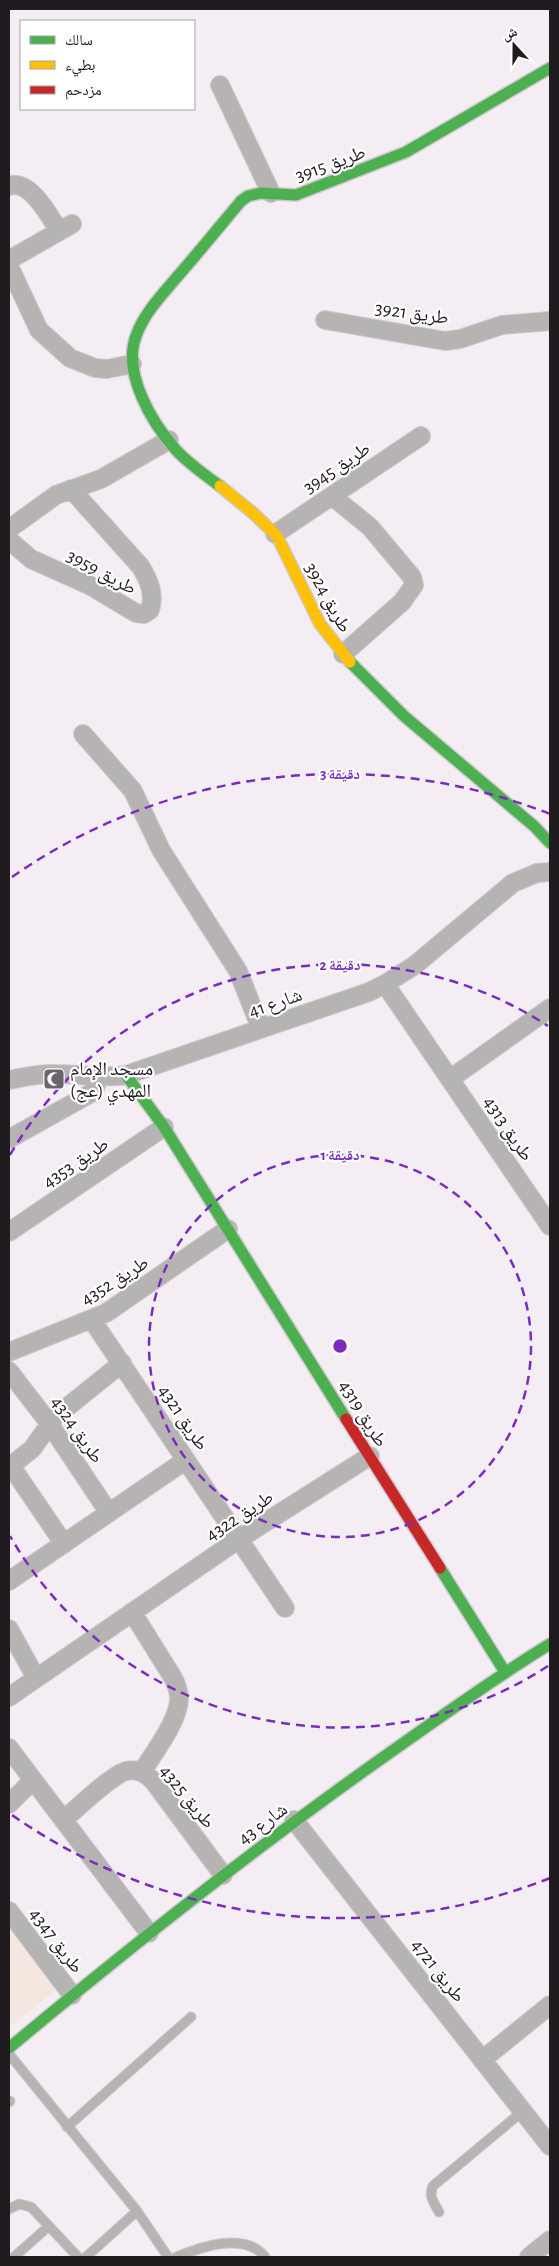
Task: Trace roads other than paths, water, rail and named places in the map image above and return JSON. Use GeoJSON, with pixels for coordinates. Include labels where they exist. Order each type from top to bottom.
{"type":"FeatureCollection","features":[{"type":"Feature","properties":{"kind":"street","name":"طريق 3915"},"geometry":{"type":"LineString","coordinates":[[132,364],[132,350],[135,337],[147,313],[241,201],[255,192],[288,196],[296,195],[388,160],[406,152],[550,68]]}},
{"type":"Feature","properties":{"kind":"street"},"geometry":{"type":"LineString","coordinates":[[220,85],[271,193]]}},
{"type":"Feature","properties":{"kind":"street"},"geometry":{"type":"LineString","coordinates":[[9,186],[26,188],[66,228],[9,260]]}},
{"type":"Feature","properties":{"kind":"street"},"geometry":{"type":"LineString","coordinates":[[9,266],[39,330],[70,358],[94,368],[132,364]]}},
{"type":"Feature","properties":{"kind":"street","name":"طريق 3921"},"geometry":{"type":"LineString","coordinates":[[325,320],[445,341],[460,339],[502,325],[550,321]]}},
{"type":"Feature","properties":{"kind":"street","name":"طريق 3924"},"geometry":{"type":"LineString","coordinates":[[132,364],[147,403],[169,440],[184,458],[275,534],[283,545],[323,628],[343,654],[407,720],[534,826],[550,843]]}},
{"type":"Feature","properties":{"kind":"street","name":"طريق 3945"},"geometry":{"type":"LineString","coordinates":[[275,534],[421,436]]}},
{"type":"Feature","properties":{"kind":"street"},"geometry":{"type":"LineString","coordinates":[[9,529],[56,495],[111,475],[169,440]]}},
{"type":"Feature","properties":{"kind":"street","name":"طريق 3959"},"geometry":{"type":"LineString","coordinates":[[9,540],[31,559],[89,585],[136,613],[144,614],[150,610],[153,599],[149,581],[141,567],[71,489]]}},
{"type":"Feature","properties":{"kind":"street"},"geometry":{"type":"LineString","coordinates":[[332,496],[370,526],[412,577],[414,585],[402,602],[343,654]]}},
{"type":"Feature","properties":{"kind":"street"},"geometry":{"type":"LineString","coordinates":[[83,734],[133,792],[161,850],[238,971],[261,1029]]}},
{"type":"Feature","properties":{"kind":"street","name":"شارع 41"},"geometry":{"type":"LineString","coordinates":[[9,1080],[54,1074],[94,1078],[126,1075],[353,998],[385,984],[414,965],[513,884],[531,875],[550,872]]}},
{"type":"Feature","properties":{"kind":"street","name":"طريق 4313"},"geometry":{"type":"LineString","coordinates":[[385,984],[550,1226]]}},
{"type":"Feature","properties":{"kind":"street"},"geometry":{"type":"LineString","coordinates":[[450,1079],[550,1008]]}},
{"type":"Feature","properties":{"kind":"street","name":"طريق 4319"},"geometry":{"type":"LineString","coordinates":[[126,1075],[164,1127],[505,1672]]}},
{"type":"Feature","properties":{"kind":"street"},"geometry":{"type":"LineString","coordinates":[[9,1139],[93,1092],[96,1086],[94,1078]]}},
{"type":"Feature","properties":{"kind":"street","name":"طريق 4353"},"geometry":{"type":"LineString","coordinates":[[9,1232],[164,1127]]}},
{"type":"Feature","properties":{"kind":"street","name":"طريق 4352"},"geometry":{"type":"LineString","coordinates":[[10,1348],[92,1320],[113,1309],[228,1230]]}},
{"type":"Feature","properties":{"kind":"street","name":"طريق 4321"},"geometry":{"type":"LineString","coordinates":[[92,1320],[285,1608]]}},
{"type":"Feature","properties":{"kind":"street"},"geometry":{"type":"LineString","coordinates":[[64,1544],[10,1466],[32,1449],[49,1423],[122,1363]]}},
{"type":"Feature","properties":{"kind":"street","name":"طريق 4324"},"geometry":{"type":"LineString","coordinates":[[9,1371],[49,1423],[109,1513]]}},
{"type":"Feature","properties":{"kind":"street","name":"طريق 4322"},"geometry":{"type":"LineString","coordinates":[[9,1697],[239,1539],[370,1456]]}},
{"type":"Feature","properties":{"kind":"street"},"geometry":{"type":"LineString","coordinates":[[9,1581],[186,1460]]}},
{"type":"Feature","properties":{"kind":"street"},"geometry":{"type":"LineString","coordinates":[[132,1612],[178,1687],[179,1699],[177,1711],[142,1772]]}},
{"type":"Feature","properties":{"kind":"street"},"geometry":{"type":"LineString","coordinates":[[9,1629],[36,1678]]}},
{"type":"Feature","properties":{"kind":"street","name":"شارع 43"},"geometry":{"type":"LineString","coordinates":[[9,2048],[149,1933],[294,1820],[505,1672],[550,1644]]}},
{"type":"Feature","properties":{"kind":"street"},"geometry":{"type":"LineString","coordinates":[[9,1748],[32,1781],[149,1933]]}},
{"type":"Feature","properties":{"kind":"street","name":"طريق 4325"},"geometry":{"type":"LineString","coordinates":[[63,1820],[118,1775],[134,1770],[142,1772],[154,1782],[223,1875]]}},
{"type":"Feature","properties":{"kind":"street"},"geometry":{"type":"LineString","coordinates":[[9,1804],[32,1781]]}},
{"type":"Feature","properties":{"kind":"street","name":"طريق 4721"},"geometry":{"type":"LineString","coordinates":[[294,1820],[550,2146]]}},
{"type":"Feature","properties":{"kind":"street","name":"طريق 4347"},"geometry":{"type":"LineString","coordinates":[[9,1911],[72,1995]]}},
{"type":"Feature","properties":{"kind":"street"},"geometry":{"type":"LineString","coordinates":[[482,2060],[550,2005]]}},
{"type":"Feature","properties":{"kind":"street"},"geometry":{"type":"LineString","coordinates":[[528,2257],[550,2240]]}},
{"type":"Feature","properties":{"kind":"lane"},"geometry":{"type":"LineString","coordinates":[[67,2127],[191,2017]]}},
{"type":"Feature","properties":{"kind":"lane"},"geometry":{"type":"LineString","coordinates":[[9,2054],[137,2211],[168,2257]]}},
{"type":"Feature","properties":{"kind":"lane"},"geometry":{"type":"LineString","coordinates":[[439,2212],[431,2198],[430,2193],[433,2186],[522,2111]]}},
{"type":"Feature","properties":{"kind":"lane"},"geometry":{"type":"LineString","coordinates":[[9,2209],[19,2204],[26,2204],[36,2211],[78,2257]]}},
{"type":"Feature","properties":{"kind":"lane"},"geometry":{"type":"LineString","coordinates":[[86,2257],[137,2211]]}},
{"type":"Feature","properties":{"kind":"lane"},"geometry":{"type":"LineString","coordinates":[[14,2257],[49,2226]]}},
{"type":"Feature","properties":{"kind":"lane"},"geometry":{"type":"LineString","coordinates":[[176,2257],[200,2249],[234,2243],[248,2244],[260,2251],[265,2257]]}},
{"type":"Feature","properties":{"kind":"place","name":"مسجد الإمام المهدي (عج)"},"geometry":{"type":"Point","coordinates":[54,1079]}}]}
